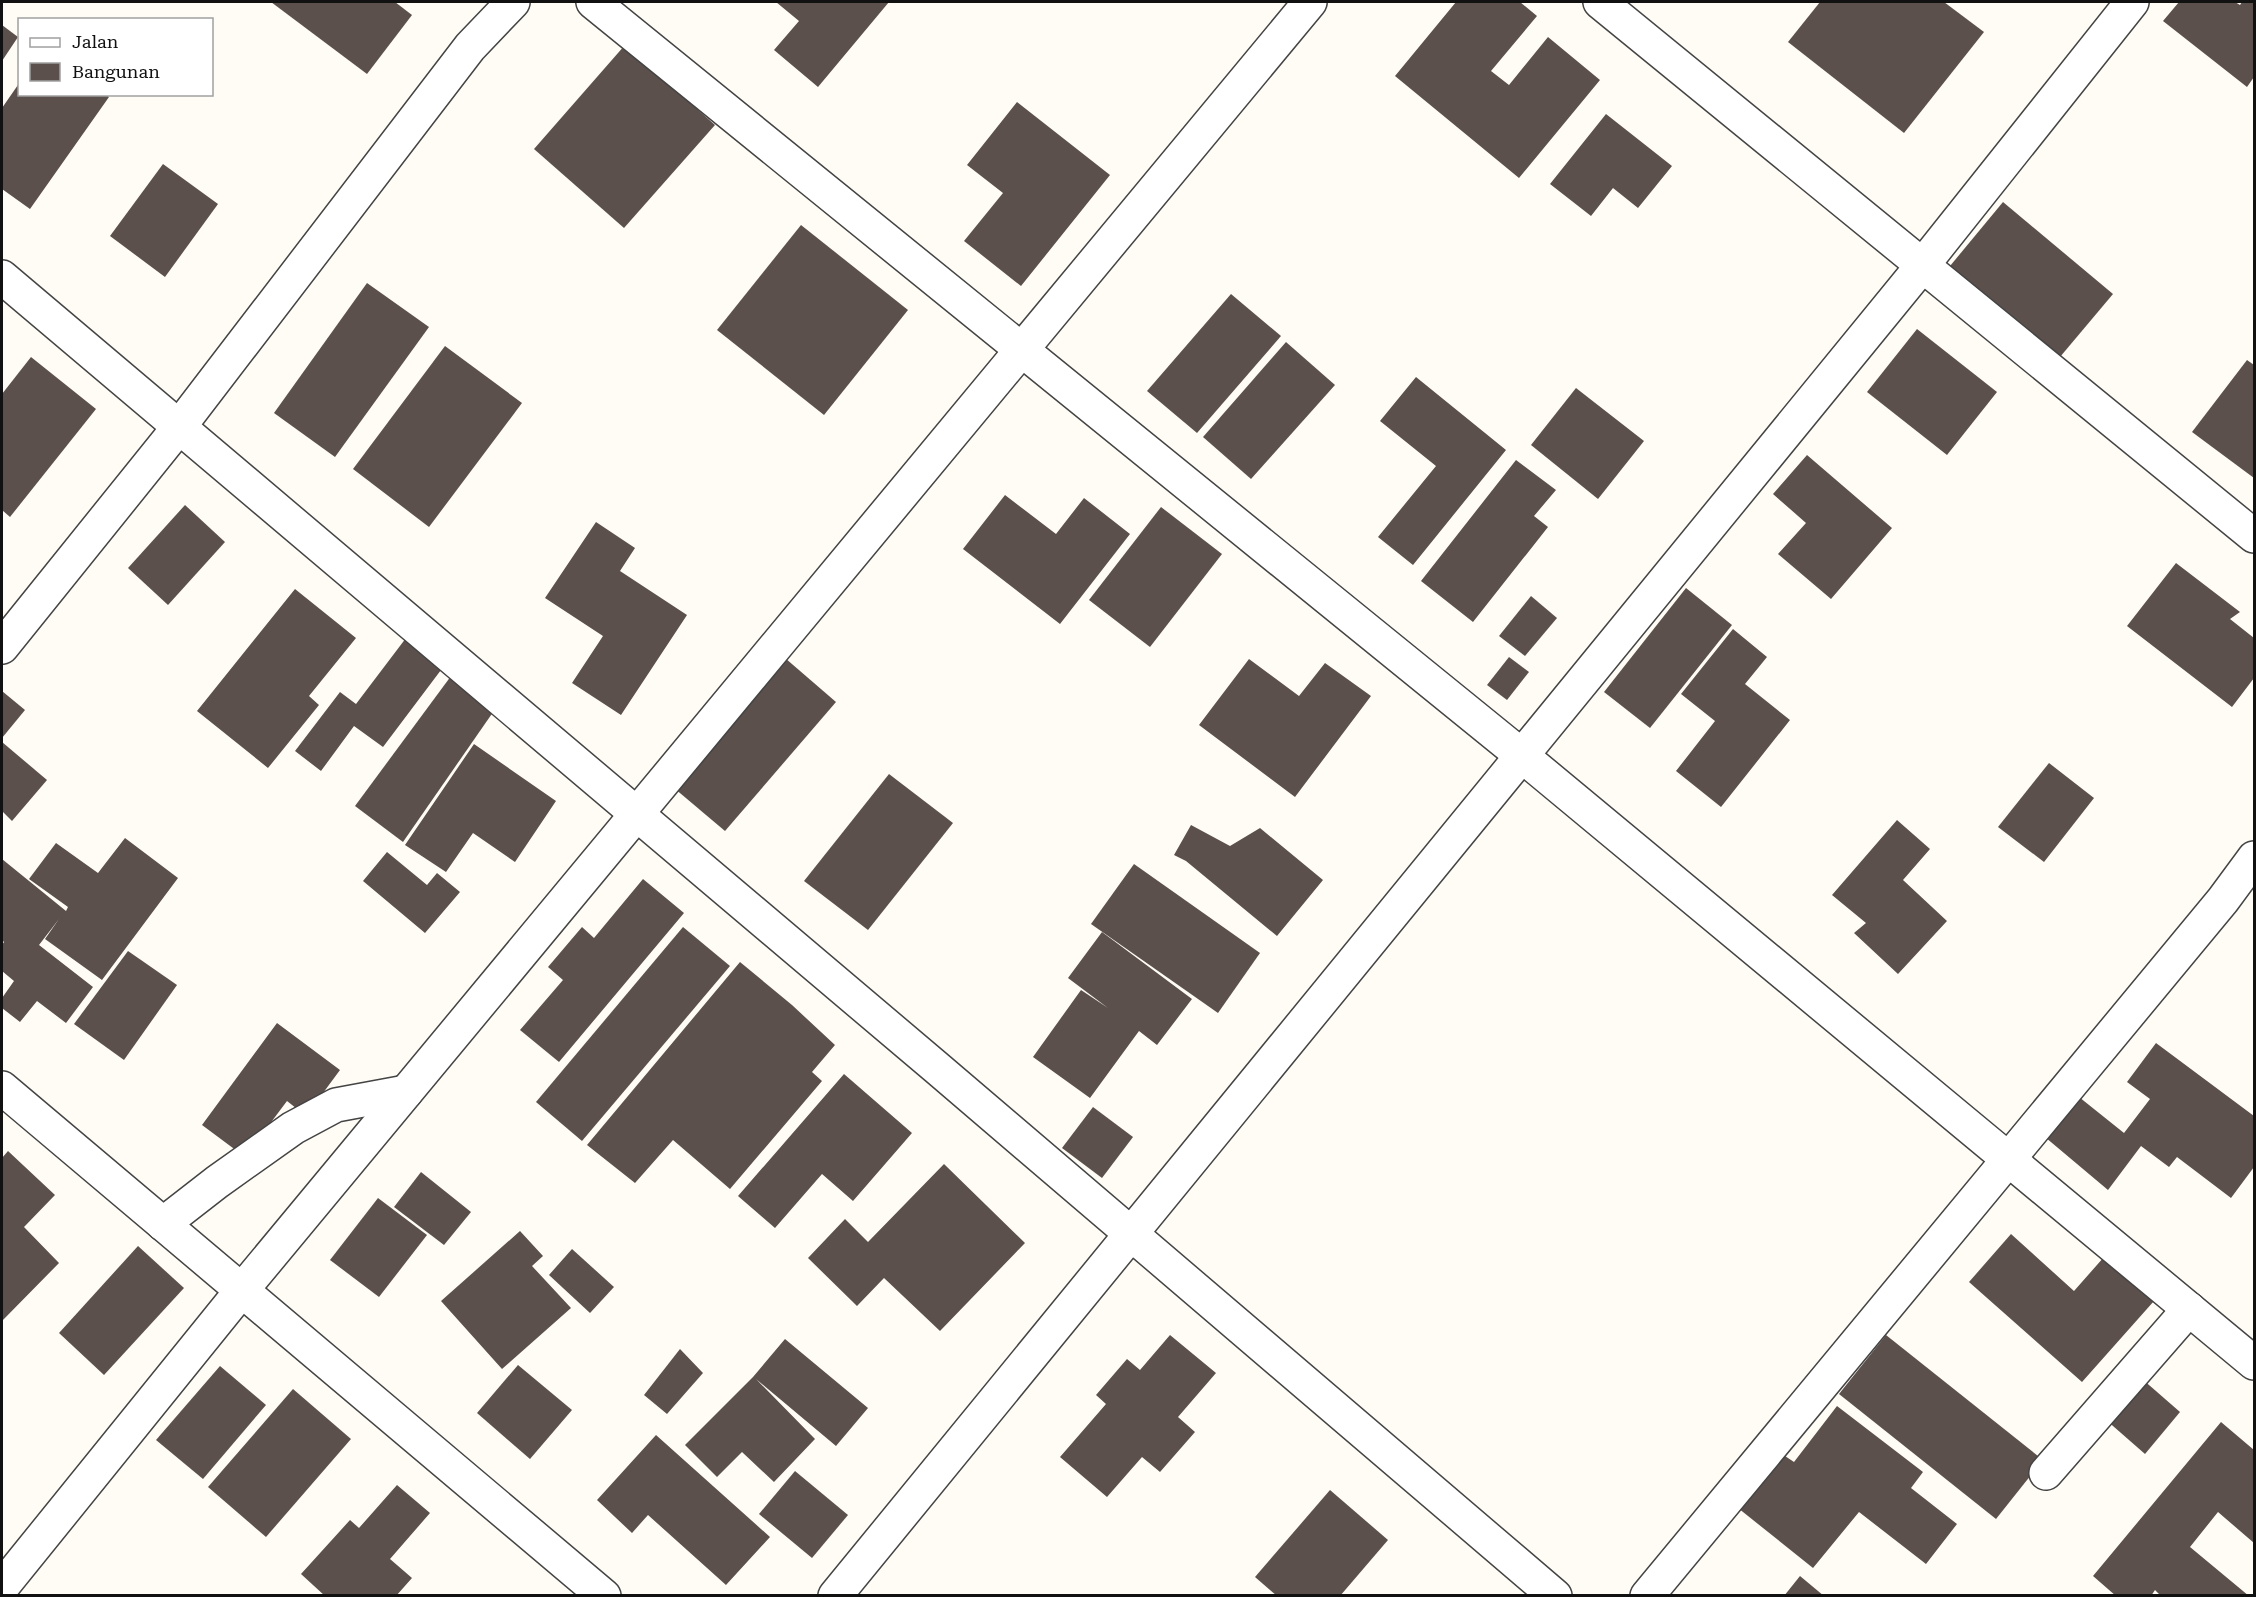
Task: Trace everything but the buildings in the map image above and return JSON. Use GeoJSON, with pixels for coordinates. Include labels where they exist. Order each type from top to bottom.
{"type":"FeatureCollection","features":[{"type":"Feature","properties":{"kind":"street"},"geometry":{"type":"LineString","coordinates":[[2,647],[178,427],[470,46],[513,2]]}},
{"type":"Feature","properties":{"kind":"street"},"geometry":{"type":"LineString","coordinates":[[593,2],[1521,755],[2254,1363]]}},
{"type":"Feature","properties":{"kind":"street"},"geometry":{"type":"LineString","coordinates":[[2,1587],[242,1290],[1310,2]]}},
{"type":"Feature","properties":{"kind":"street"},"geometry":{"type":"LineString","coordinates":[[1600,2],[2254,536]]}},
{"type":"Feature","properties":{"kind":"street"},"geometry":{"type":"LineString","coordinates":[[835,1596],[1922,266],[2132,2]]}},
{"type":"Feature","properties":{"kind":"street"},"geometry":{"type":"LineString","coordinates":[[2,278],[1555,1596]]}},
{"type":"Feature","properties":{"kind":"street"},"geometry":{"type":"LineString","coordinates":[[1647,1596],[2215,909],[2254,858]]}},
{"type":"Feature","properties":{"kind":"street"},"geometry":{"type":"LineString","coordinates":[[2,1088],[604,1596]]}},
{"type":"Feature","properties":{"kind":"street"},"geometry":{"type":"LineString","coordinates":[[163,1224],[293,1128],[336,1105],[406,1092]]}},
{"type":"Feature","properties":{"kind":"street"},"geometry":{"type":"LineString","coordinates":[[2046,1473],[2189,1309]]}}]}
